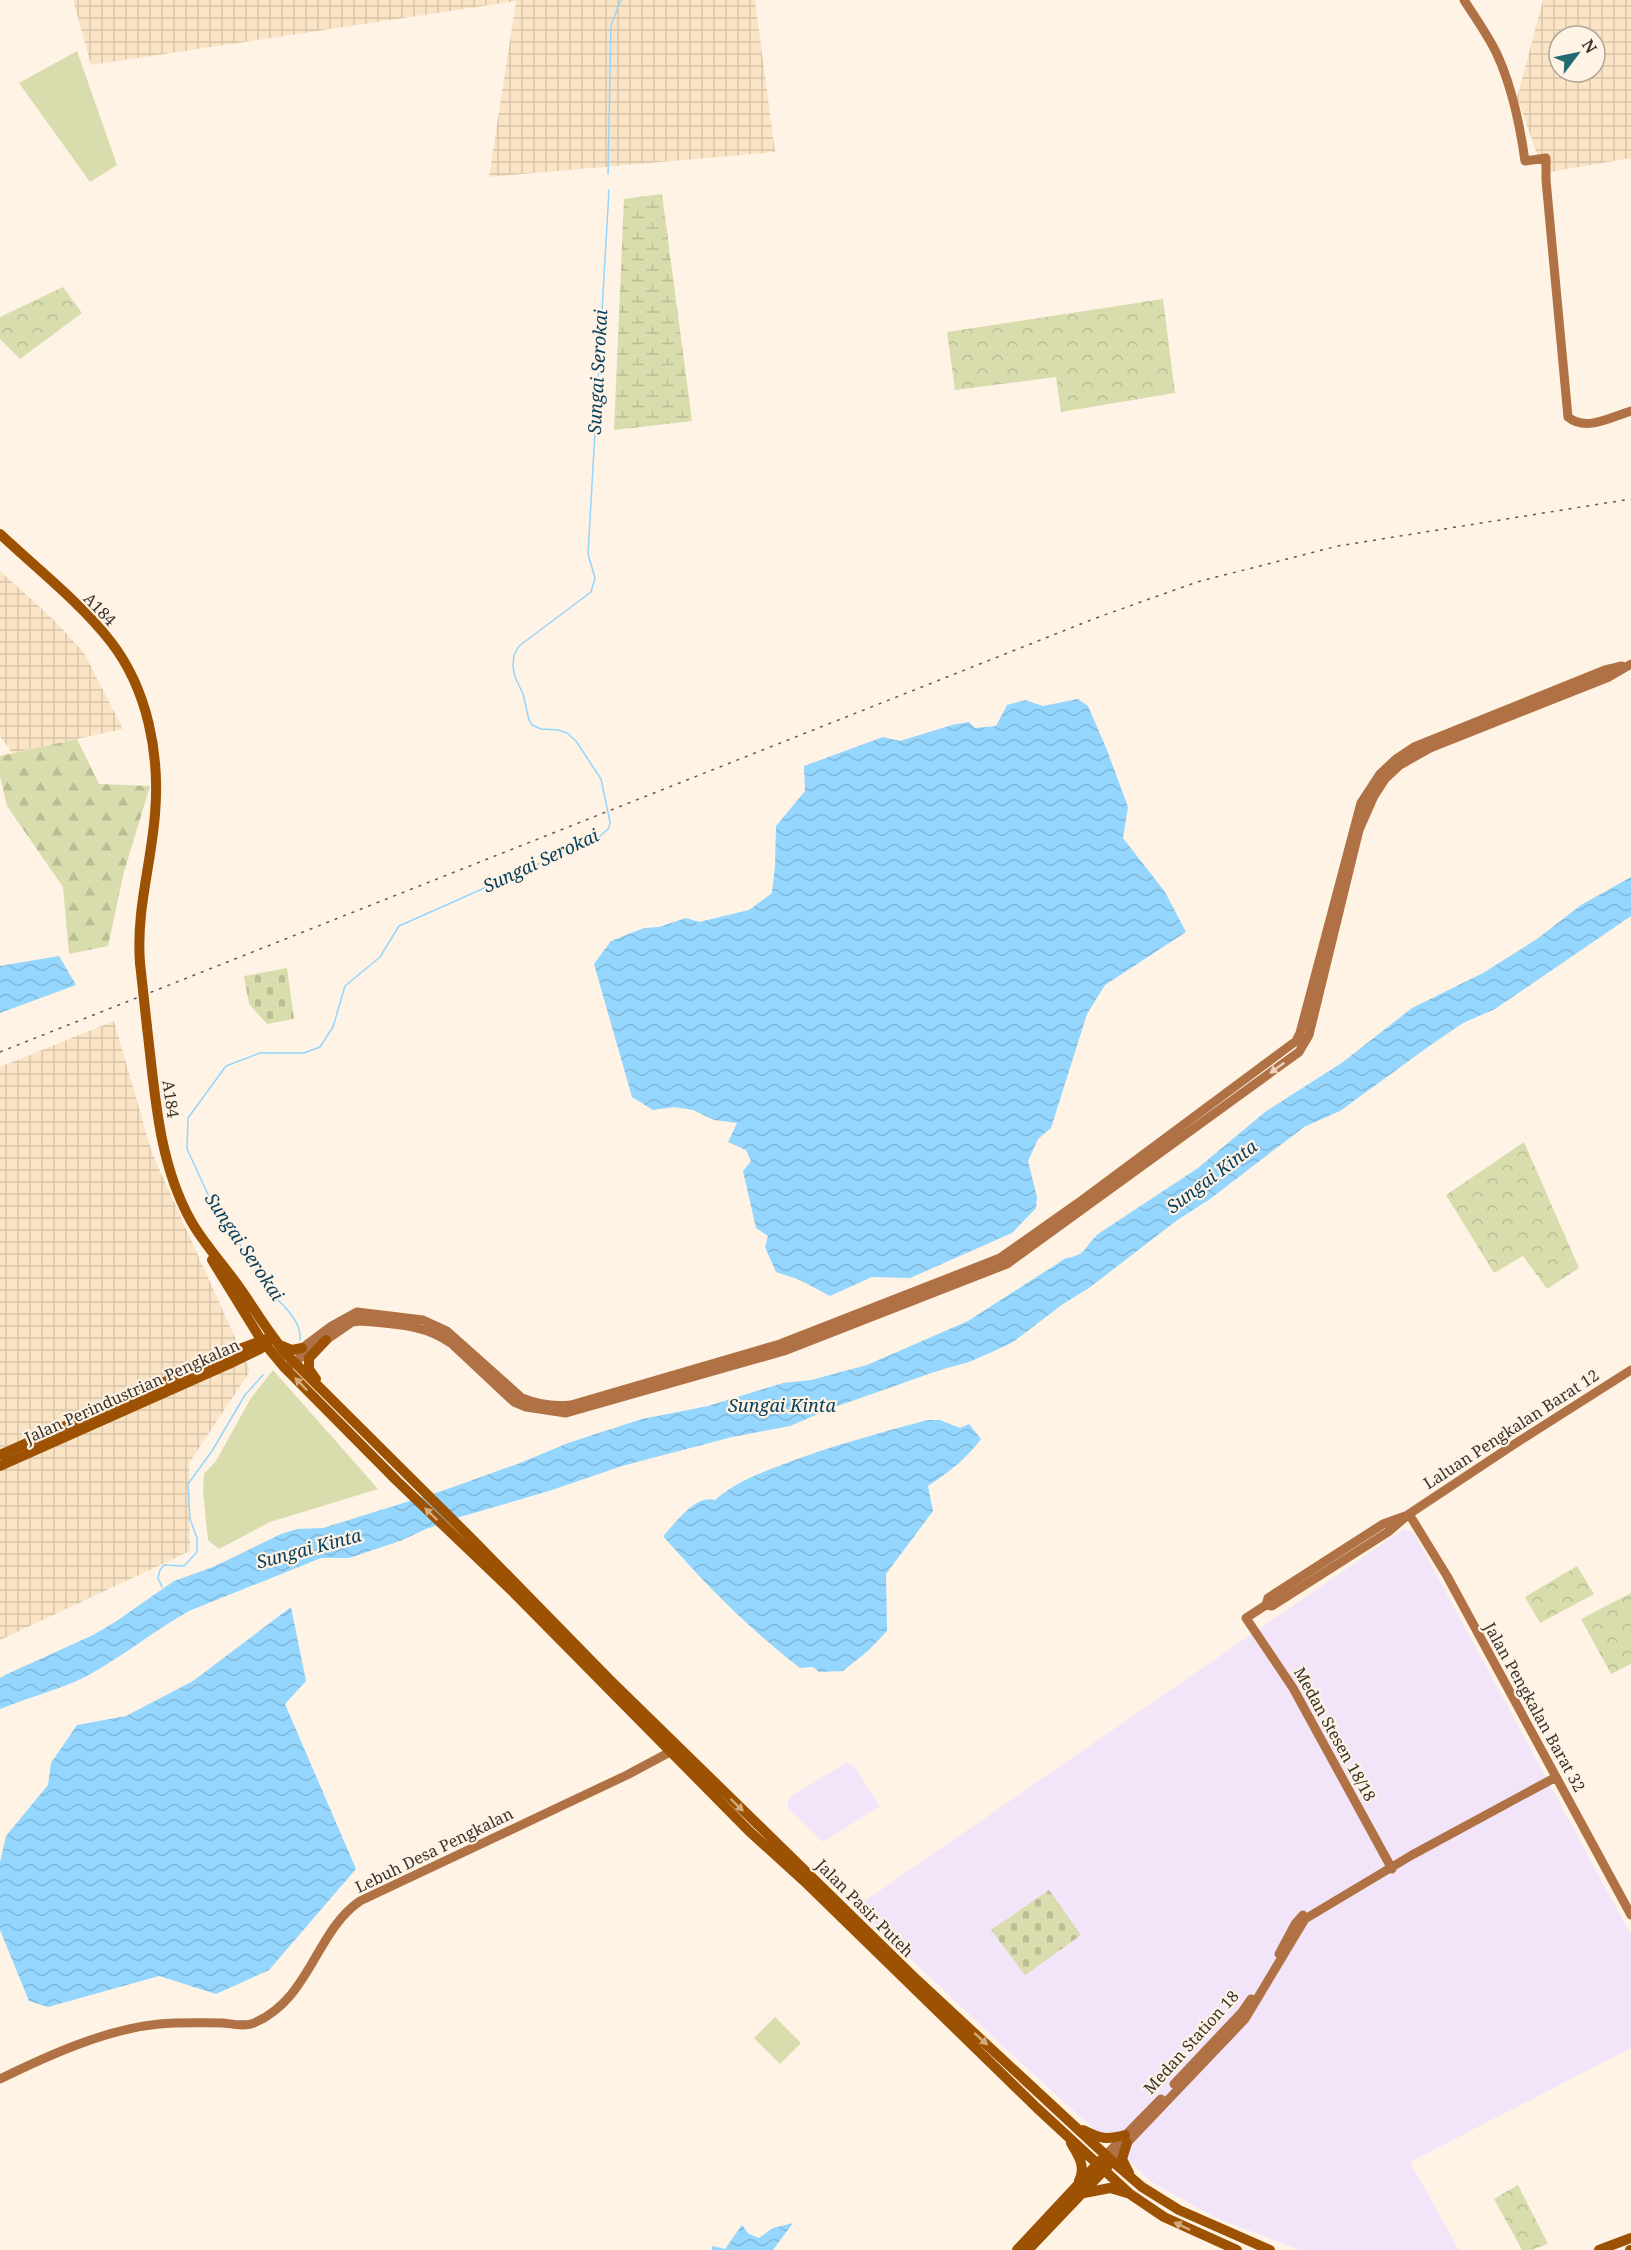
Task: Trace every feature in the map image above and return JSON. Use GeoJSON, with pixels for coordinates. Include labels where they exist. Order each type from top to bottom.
{"type":"FeatureCollection","features":[{"type":"Feature","properties":{"kind":"main road","name":"A184"},"geometry":{"type":"LineString","coordinates":[[0,534],[89,618],[112,643],[138,691],[150,725],[156,772],[156,802],[140,908],[140,963],[166,1160],[183,1205],[198,1232]]}},
{"type":"Feature","properties":{"kind":"main road"},"geometry":{"type":"LineString","coordinates":[[198,1232],[244,1314],[324,1400],[470,1544]]}},
{"type":"Feature","properties":{"kind":"main road"},"geometry":{"type":"LineString","coordinates":[[198,1232],[237,1284],[276,1357]]}},
{"type":"Feature","properties":{"kind":"main road"},"geometry":{"type":"LineString","coordinates":[[234,1351],[244,1345],[249,1336],[244,1314]]}},
{"type":"Feature","properties":{"kind":"main road"},"geometry":{"type":"LineString","coordinates":[[330,1334],[311,1354],[308,1364],[310,1372],[324,1400],[354,1424],[401,1478]]}},
{"type":"Feature","properties":{"kind":"main road"},"geometry":{"type":"LineString","coordinates":[[269,1341],[292,1350],[303,1348]]}},
{"type":"Feature","properties":{"kind":"main road","name":"Jalan Perindustrian Pengkalan"},"geometry":{"type":"LineString","coordinates":[[0,1455],[234,1351],[269,1341]]}},
{"type":"Feature","properties":{"kind":"main road","name":"Jalan Perindustrian Pengkalan"},"geometry":{"type":"LineString","coordinates":[[0,1466],[250,1353],[269,1341]]}},
{"type":"Feature","properties":{"kind":"main road"},"geometry":{"type":"LineString","coordinates":[[250,1353],[262,1353],[290,1362]]}},
{"type":"Feature","properties":{"kind":"main road","name":"Jalan Pasir Puteh"},"geometry":{"type":"LineString","coordinates":[[470,1544],[1068,2128]]}},
{"type":"Feature","properties":{"kind":"main road","name":"Jalan Pasir Puteh"},"geometry":{"type":"LineString","coordinates":[[470,1544],[513,1592],[669,1752],[774,1854],[1105,2162],[1130,2194],[1164,2217],[1233,2249]]}},
{"type":"Feature","properties":{"kind":"main road"},"geometry":{"type":"LineString","coordinates":[[639,1708],[668,1743],[669,1752],[682,1755],[708,1776]]}},
{"type":"Feature","properties":{"kind":"main road"},"geometry":{"type":"LineString","coordinates":[[757,1824],[758,1830],[774,1854]]}},
{"type":"Feature","properties":{"kind":"main road"},"geometry":{"type":"LineString","coordinates":[[1068,2128],[1099,2138],[1126,2139],[1122,2159],[1136,2181]]}},
{"type":"Feature","properties":{"kind":"main road"},"geometry":{"type":"LineString","coordinates":[[1068,2128],[1082,2164],[1079,2190]]}},
{"type":"Feature","properties":{"kind":"main road"},"geometry":{"type":"LineString","coordinates":[[1017,2250],[1029,2246],[1105,2162]]}},
{"type":"Feature","properties":{"kind":"main road","name":"Jalan Pasir Puteh"},"geometry":{"type":"LineString","coordinates":[[1105,2162],[1179,2210],[1270,2250]]}},
{"type":"Feature","properties":{"kind":"main road"},"geometry":{"type":"LineString","coordinates":[[1079,2190],[1110,2188],[1130,2194]]}},
{"type":"Feature","properties":{"kind":"main road"},"geometry":{"type":"LineString","coordinates":[[1179,2210],[1233,2241],[1233,2249],[1254,2250]]}},
{"type":"Feature","properties":{"kind":"main road"},"geometry":{"type":"LineString","coordinates":[[1599,2250],[1631,2238]]}},
{"type":"Feature","properties":{"kind":"street"},"geometry":{"type":"LineString","coordinates":[[1464,0],[1495,50],[1504,72],[1522,137],[1525,161],[1546,158],[1546,180],[1568,417],[1575,423],[1592,424],[1631,411]]}},
{"type":"Feature","properties":{"kind":"street"},"geometry":{"type":"LineString","coordinates":[[290,1362],[357,1312],[423,1320],[447,1331],[522,1398],[536,1404],[553,1407],[571,1405],[780,1344],[1000,1258],[1296,1041],[1361,803],[1380,774],[1414,747],[1605,669],[1629,665]]}},
{"type":"Feature","properties":{"kind":"street"},"geometry":{"type":"LineString","coordinates":[[290,1362],[303,1348],[330,1334]]}},
{"type":"Feature","properties":{"kind":"street","name":"Laluan Pengkalan Barat 12"},"geometry":{"type":"LineString","coordinates":[[1246,1618],[1266,1605],[1272,1606],[1394,1528],[1408,1515],[1631,1370]]}},
{"type":"Feature","properties":{"kind":"street","name":"Jalan Pengkalan Barat 32"},"geometry":{"type":"LineString","coordinates":[[1408,1515],[1447,1576],[1631,1915]]}},
{"type":"Feature","properties":{"kind":"street","name":"Medan Stesen 18/18"},"geometry":{"type":"LineString","coordinates":[[1246,1618],[1293,1688],[1390,1867]]}},
{"type":"Feature","properties":{"kind":"street","name":"Lebuh Desa Pengkalan"},"geometry":{"type":"LineString","coordinates":[[0,2079],[30,2064],[77,2046],[110,2035],[157,2024],[252,2024],[286,2002],[344,1915],[353,1906],[669,1752]]}},
{"type":"Feature","properties":{"kind":"street","name":"Medan Station 18"},"geometry":{"type":"LineString","coordinates":[[1273,1970],[1296,1937],[1305,1919],[1409,1854],[1412,1855],[1556,1777]]}},
{"type":"Feature","properties":{"kind":"street","name":"Medan Station 18"},"geometry":{"type":"LineString","coordinates":[[1105,2162],[1245,2019],[1273,1970],[1295,1924],[1309,1910],[1390,1867]]}},
{"type":"Feature","properties":{"kind":"street"},"geometry":{"type":"LineString","coordinates":[[1296,1937],[1295,1924],[1305,1919]]}},
{"type":"Feature","properties":{"kind":"shaded area"},"geometry":{"type":"Polygon","coordinates":[[[73,0],[755,0],[775,152],[489,177],[516,1],[91,65],[73,0]]]}},
{"type":"Feature","properties":{"kind":"shaded area"},"geometry":{"type":"Polygon","coordinates":[[[1543,0],[1631,0],[1631,158],[1544,173],[1517,98],[1543,0]]]}},
{"type":"Feature","properties":{"kind":"shaded area"},"geometry":{"type":"Polygon","coordinates":[[[0,571],[53,619],[84,653],[123,729],[12,753],[0,736],[0,571]]]}},
{"type":"Feature","properties":{"kind":"shaded area"},"geometry":{"type":"Polygon","coordinates":[[[114,1021],[152,1153],[250,1371],[189,1463],[190,1551],[0,1640],[0,1067],[114,1021]]]}},
{"type":"Feature","properties":{"kind":"shaded area"},"geometry":{"type":"Polygon","coordinates":[[[1404,1529],[1414,1533],[1631,1935],[1631,2048],[1410,2162],[1459,2250],[1300,2250],[1216,2218],[1152,2182],[1008,2051],[856,1907],[1404,1529]]]}},
{"type":"Feature","properties":{"kind":"shaded area"},"geometry":{"type":"Polygon","coordinates":[[[846,1763],[853,1765],[880,1806],[823,1842],[788,1808],[788,1800],[846,1763]]]}},
{"type":"Feature","properties":{"kind":"green space"},"geometry":{"type":"Polygon","coordinates":[[[77,51],[117,165],[90,182],[19,83],[77,51]]]}},
{"type":"Feature","properties":{"kind":"green space"},"geometry":{"type":"Polygon","coordinates":[[[662,194],[692,421],[614,430],[624,199],[662,194]]]}},
{"type":"Feature","properties":{"kind":"green space"},"geometry":{"type":"Polygon","coordinates":[[[63,287],[82,313],[20,359],[0,339],[0,317],[63,287]]]}},
{"type":"Feature","properties":{"kind":"green space"},"geometry":{"type":"Polygon","coordinates":[[[1163,299],[1175,393],[1061,412],[1056,377],[955,390],[947,332],[1163,299]]]}},
{"type":"Feature","properties":{"kind":"green space"},"geometry":{"type":"Polygon","coordinates":[[[77,739],[99,784],[150,786],[124,872],[108,946],[69,954],[63,887],[7,806],[0,776],[0,756],[77,739]]]}},
{"type":"Feature","properties":{"kind":"green space"},"geometry":{"type":"Polygon","coordinates":[[[287,968],[294,1019],[267,1024],[249,1004],[244,976],[287,968]]]}},
{"type":"Feature","properties":{"kind":"green space"},"geometry":{"type":"Polygon","coordinates":[[[1524,1142],[1579,1268],[1547,1289],[1523,1256],[1494,1273],[1446,1195],[1524,1142]]]}},
{"type":"Feature","properties":{"kind":"green space"},"geometry":{"type":"Polygon","coordinates":[[[273,1370],[378,1489],[270,1522],[219,1549],[208,1540],[203,1491],[204,1474],[216,1461],[251,1398],[273,1370]]]}},
{"type":"Feature","properties":{"kind":"green space"},"geometry":{"type":"Polygon","coordinates":[[[1577,1566],[1594,1594],[1540,1623],[1525,1597],[1577,1566]]]}},
{"type":"Feature","properties":{"kind":"green space"},"geometry":{"type":"Polygon","coordinates":[[[1631,1593],[1631,1664],[1611,1674],[1581,1619],[1631,1593]]]}},
{"type":"Feature","properties":{"kind":"green space"},"geometry":{"type":"Polygon","coordinates":[[[1049,1890],[1081,1935],[1025,1975],[991,1930],[1049,1890]]]}},
{"type":"Feature","properties":{"kind":"green space"},"geometry":{"type":"Polygon","coordinates":[[[775,2017],[801,2043],[780,2064],[754,2038],[775,2017]]]}},
{"type":"Feature","properties":{"kind":"green space"},"geometry":{"type":"Polygon","coordinates":[[[1518,2185],[1548,2244],[1531,2250],[1522,2250],[1494,2199],[1518,2185]]]}},
{"type":"Feature","properties":{"kind":"water"},"geometry":{"type":"Polygon","coordinates":[[[1078,699],[1088,706],[1128,807],[1123,838],[1165,892],[1186,932],[1105,985],[1087,1014],[1051,1128],[1038,1139],[1028,1161],[1037,1197],[1036,1208],[1012,1233],[910,1278],[872,1277],[830,1296],[800,1280],[776,1272],[765,1247],[768,1236],[756,1228],[743,1171],[751,1161],[746,1150],[728,1142],[737,1123],[714,1120],[693,1110],[674,1107],[653,1110],[632,1097],[594,964],[611,941],[644,928],[659,927],[686,918],[699,922],[749,910],[772,893],[776,826],[805,791],[804,766],[883,737],[900,741],[969,722],[975,728],[996,726],[1007,705],[1025,700],[1043,706],[1078,699]]]}},
{"type":"Feature","properties":{"kind":"water","name":"Sungai Kinta"},"geometry":{"type":"Polygon","coordinates":[[[1631,877],[1631,916],[1495,1009],[1463,1023],[1340,1111],[1304,1127],[1210,1199],[1176,1221],[1089,1288],[1063,1304],[1013,1342],[969,1362],[832,1408],[790,1426],[732,1437],[622,1466],[549,1491],[460,1517],[349,1558],[321,1558],[189,1611],[87,1676],[0,1709],[0,1678],[93,1635],[174,1581],[213,1567],[281,1534],[297,1529],[323,1528],[442,1491],[568,1443],[642,1419],[708,1406],[783,1383],[811,1380],[867,1365],[968,1321],[1066,1258],[1081,1253],[1098,1234],[1198,1168],[1265,1112],[1343,1062],[1412,1008],[1483,973],[1537,939],[1581,905],[1631,877]]]}},
{"type":"Feature","properties":{"kind":"water"},"geometry":{"type":"Polygon","coordinates":[[[59,956],[76,985],[0,1013],[0,966],[59,956]]]}},
{"type":"Feature","properties":{"kind":"water"},"geometry":{"type":"Polygon","coordinates":[[[927,1420],[940,1420],[960,1428],[969,1424],[981,1439],[957,1465],[928,1486],[933,1511],[886,1574],[887,1631],[869,1650],[843,1671],[819,1672],[813,1667],[800,1668],[728,1605],[663,1536],[693,1505],[708,1499],[715,1500],[739,1483],[756,1475],[802,1457],[927,1420]]]}},
{"type":"Feature","properties":{"kind":"water"},"geometry":{"type":"Polygon","coordinates":[[[291,1607],[306,1681],[285,1704],[356,1869],[269,1970],[216,1994],[159,1976],[48,2007],[29,2001],[0,1930],[0,1862],[6,1836],[48,1785],[51,1763],[77,1725],[126,1716],[193,1681],[291,1607]]]}},
{"type":"Feature","properties":{"kind":"water"},"geometry":{"type":"Polygon","coordinates":[[[793,2223],[773,2250],[712,2250],[712,2246],[725,2249],[742,2225],[749,2234],[759,2238],[773,2228],[793,2223]]]}},
{"type":"Feature","properties":{"kind":"waterway","name":"Sungai Serokai"},"geometry":{"type":"LineString","coordinates":[[608,174],[611,25],[621,0]]}},
{"type":"Feature","properties":{"kind":"waterway","name":"Sungai Serokai"},"geometry":{"type":"LineString","coordinates":[[300,1340],[300,1334],[292,1316],[275,1297],[211,1201],[187,1149],[188,1118],[226,1066],[260,1053],[304,1053],[320,1047],[333,1027],[345,986],[380,957],[399,926],[599,837],[609,828],[610,822],[601,779],[576,741],[567,733],[541,729],[532,725],[513,666],[514,655],[519,646],[591,592],[595,578],[588,554],[609,190]]}},
{"type":"Feature","properties":{"kind":"waterway","name":"Sungai Serokai"},"geometry":{"type":"LineString","coordinates":[[162,1587],[158,1578],[164,1565],[184,1566],[197,1552],[197,1538],[190,1519],[188,1484],[212,1451],[245,1395],[263,1375]]}},
{"type":"Feature","properties":{"kind":"railway"},"geometry":{"type":"LineString","coordinates":[[0,1052],[1096,618],[1197,582],[1338,546],[1631,499]]}}]}
